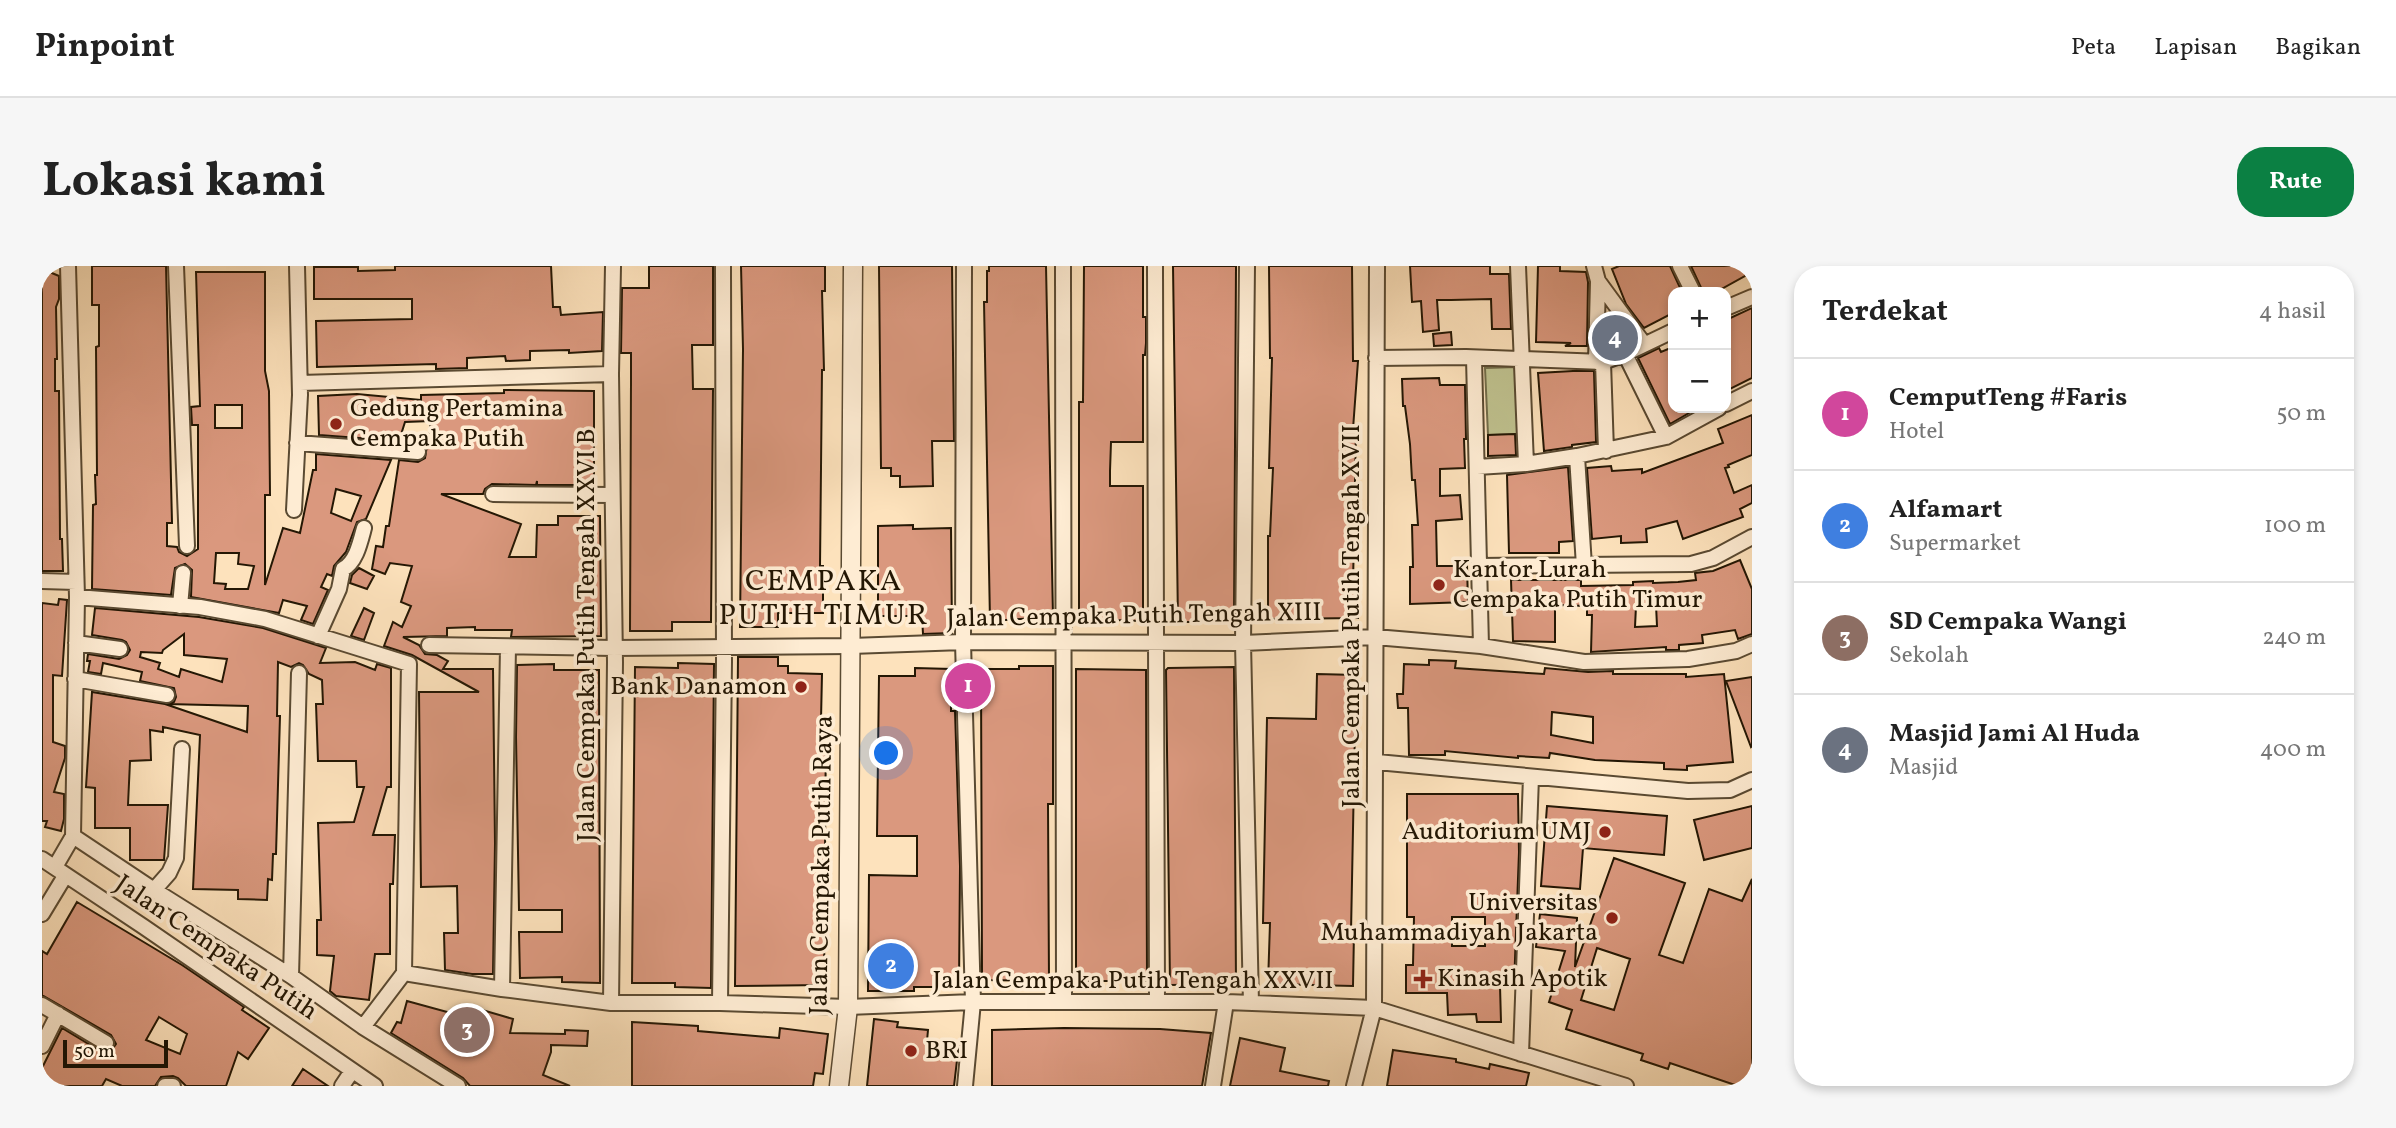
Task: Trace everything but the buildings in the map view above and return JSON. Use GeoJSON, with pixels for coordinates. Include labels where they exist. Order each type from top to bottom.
{"type":"FeatureCollection","features":[{"type":"Feature","properties":{"kind":"street"},"geometry":{"type":"LineString","coordinates":[[42,914],[56,865],[72,839],[77,597],[68,266],[62,266]]}},
{"type":"Feature","properties":{"kind":"street"},"geometry":{"type":"LineString","coordinates":[[176,266],[187,547]]}},
{"type":"Feature","properties":{"kind":"street"},"geometry":{"type":"LineString","coordinates":[[294,510],[300,383],[297,266]]}},
{"type":"Feature","properties":{"kind":"street","name":"Jalan Cempaka Putih Tengah XXVI B"},"geometry":{"type":"LineString","coordinates":[[611,1003],[613,266]]}},
{"type":"Feature","properties":{"kind":"street"},"geometry":{"type":"LineString","coordinates":[[720,1003],[724,647],[723,266]]}},
{"type":"Feature","properties":{"kind":"street","name":"Jalan Cempaka Putih Raya"},"geometry":{"type":"LineString","coordinates":[[839,1086],[849,1007],[853,266]]}},
{"type":"Feature","properties":{"kind":"street"},"geometry":{"type":"LineString","coordinates":[[964,266],[963,642],[973,1002],[965,1086]]}},
{"type":"Feature","properties":{"kind":"street"},"geometry":{"type":"LineString","coordinates":[[1063,266],[1064,1002]]}},
{"type":"Feature","properties":{"kind":"street"},"geometry":{"type":"LineString","coordinates":[[1156,266],[1157,1002]]}},
{"type":"Feature","properties":{"kind":"street"},"geometry":{"type":"LineString","coordinates":[[1247,266],[1243,643],[1251,1003]]}},
{"type":"Feature","properties":{"kind":"street","name":"Jalan Cempaka Putih Tengah XVII"},"geometry":{"type":"LineString","coordinates":[[1354,1086],[1374,1008],[1377,266]]}},
{"type":"Feature","properties":{"kind":"street"},"geometry":{"type":"LineString","coordinates":[[1518,266],[1526,464]]}},
{"type":"Feature","properties":{"kind":"street"},"geometry":{"type":"LineString","coordinates":[[1594,266],[1598,281],[1599,362],[1606,451]]}},
{"type":"Feature","properties":{"kind":"street"},"geometry":{"type":"LineString","coordinates":[[1679,266],[1690,287]]}},
{"type":"Feature","properties":{"kind":"street"},"geometry":{"type":"LineString","coordinates":[[1598,281],[1644,344]]}},
{"type":"Feature","properties":{"kind":"street"},"geometry":{"type":"LineString","coordinates":[[1731,306],[1752,297]]}},
{"type":"Feature","properties":{"kind":"street"},"geometry":{"type":"LineString","coordinates":[[1376,358],[1599,362],[1625,354],[1668,333]]}},
{"type":"Feature","properties":{"kind":"street"},"geometry":{"type":"LineString","coordinates":[[1625,354],[1666,437]]}},
{"type":"Feature","properties":{"kind":"street"},"geometry":{"type":"LineString","coordinates":[[1474,358],[1481,646]]}},
{"type":"Feature","properties":{"kind":"street"},"geometry":{"type":"LineString","coordinates":[[300,383],[611,374]]}},
{"type":"Feature","properties":{"kind":"street"},"geometry":{"type":"LineString","coordinates":[[1731,401],[1752,391]]}},
{"type":"Feature","properties":{"kind":"street"},"geometry":{"type":"LineString","coordinates":[[1477,467],[1526,464],[1606,451],[1666,437],[1709,413]]}},
{"type":"Feature","properties":{"kind":"street"},"geometry":{"type":"LineString","coordinates":[[298,443],[418,452]]}},
{"type":"Feature","properties":{"kind":"street"},"geometry":{"type":"LineString","coordinates":[[1577,456],[1584,566]]}},
{"type":"Feature","properties":{"kind":"street"},"geometry":{"type":"LineString","coordinates":[[493,494],[612,495]]}},
{"type":"Feature","properties":{"kind":"street"},"geometry":{"type":"LineString","coordinates":[[318,636],[339,589],[343,569],[349,566],[357,552],[365,528]]}},
{"type":"Feature","properties":{"kind":"street"},"geometry":{"type":"LineString","coordinates":[[1479,566],[1691,565],[1713,558],[1752,537]]}},
{"type":"Feature","properties":{"kind":"street"},"geometry":{"type":"LineString","coordinates":[[180,606],[183,573]]}},
{"type":"Feature","properties":{"kind":"street"},"geometry":{"type":"LineString","coordinates":[[42,581],[76,582]]}},
{"type":"Feature","properties":{"kind":"street"},"geometry":{"type":"LineString","coordinates":[[77,597],[180,606],[265,619],[409,664],[404,973],[363,1027]]}},
{"type":"Feature","properties":{"kind":"street","name":"Jalan Cempaka Putih Tengah XIII"},"geometry":{"type":"LineString","coordinates":[[429,645],[614,648],[963,642],[1243,643],[1375,637],[1481,646],[1584,662],[1688,659],[1736,651],[1752,644]]}},
{"type":"Feature","properties":{"kind":"street"},"geometry":{"type":"LineString","coordinates":[[76,643],[120,649]]}},
{"type":"Feature","properties":{"kind":"street"},"geometry":{"type":"LineString","coordinates":[[502,989],[508,648]]}},
{"type":"Feature","properties":{"kind":"street"},"geometry":{"type":"LineString","coordinates":[[291,976],[299,673]]}},
{"type":"Feature","properties":{"kind":"street"},"geometry":{"type":"LineString","coordinates":[[75,679],[167,695]]}},
{"type":"Feature","properties":{"kind":"street"},"geometry":{"type":"LineString","coordinates":[[154,890],[169,873],[176,858],[182,748]]}},
{"type":"Feature","properties":{"kind":"street"},"geometry":{"type":"LineString","coordinates":[[1377,762],[1688,791],[1730,790],[1752,780]]}},
{"type":"Feature","properties":{"kind":"street"},"geometry":{"type":"LineString","coordinates":[[1521,1054],[1531,777]]}},
{"type":"Feature","properties":{"kind":"street"},"geometry":{"type":"LineString","coordinates":[[72,839],[291,976],[363,1027],[458,1086]]}},
{"type":"Feature","properties":{"kind":"street","name":"Jalan Cempaka Putih"},"geometry":{"type":"LineString","coordinates":[[56,865],[375,1086]]}},
{"type":"Feature","properties":{"kind":"street","name":"Jalan Cempaka Putih Tengah XXVII"},"geometry":{"type":"LineString","coordinates":[[404,973],[611,1003],[849,1007],[973,1002],[1226,1002],[1374,1008]]}},
{"type":"Feature","properties":{"kind":"street"},"geometry":{"type":"LineString","coordinates":[[1213,1086],[1226,1002]]}},
{"type":"Feature","properties":{"kind":"street"},"geometry":{"type":"LineString","coordinates":[[42,1005],[106,1043]]}},
{"type":"Feature","properties":{"kind":"street"},"geometry":{"type":"LineString","coordinates":[[1374,1008],[1626,1086]]}},
{"type":"Feature","properties":{"kind":"street"},"geometry":{"type":"LineString","coordinates":[[42,1046],[58,1014]]}},
{"type":"Feature","properties":{"kind":"street"},"geometry":{"type":"LineString","coordinates":[[342,1086],[352,1071]]}},
{"type":"Feature","properties":{"kind":"street"},"geometry":{"type":"LineString","coordinates":[[165,1086],[173,1086]]}},
{"type":"Feature","properties":{"kind":"green space"},"geometry":{"type":"Polygon","coordinates":[[[1517,367],[1520,434],[1488,435],[1485,368],[1517,367]]]}},
{"type":"Feature","properties":{"kind":"place","name":"Masjid Jami Al Huda"},"geometry":{"type":"Point","coordinates":[1615,338]}},
{"type":"Feature","properties":{"kind":"place","name":"Gedung Pertamina Cempaka Putih"},"geometry":{"type":"Point","coordinates":[336,424]}},
{"type":"Feature","properties":{"kind":"place","name":"Kantor Lurah Cempaka Putih Timur"},"geometry":{"type":"Point","coordinates":[1439,585]}},
{"type":"Feature","properties":{"kind":"place","name":"CemputTeng #Faris"},"geometry":{"type":"Point","coordinates":[968,686]}},
{"type":"Feature","properties":{"kind":"place","name":"Bank Danamon"},"geometry":{"type":"Point","coordinates":[801,687]}},
{"type":"Feature","properties":{"kind":"place","name":"Auditorium UMJ"},"geometry":{"type":"Point","coordinates":[1605,832]}},
{"type":"Feature","properties":{"kind":"place","name":"Universitas Muhammadiyah Jakarta"},"geometry":{"type":"Point","coordinates":[1612,918]}},
{"type":"Feature","properties":{"kind":"place","name":"Alfamart"},"geometry":{"type":"Point","coordinates":[891,966]}},
{"type":"Feature","properties":{"kind":"place","name":"Kinasih Apotik"},"geometry":{"type":"Point","coordinates":[1423,979]}},
{"type":"Feature","properties":{"kind":"place","name":"SD Cempaka Wangi"},"geometry":{"type":"Point","coordinates":[467,1030]}},
{"type":"Feature","properties":{"kind":"place","name":"BRI"},"geometry":{"type":"Point","coordinates":[911,1051]}},
{"type":"Feature","properties":{"kind":"district","name":"CEMPAKA PUTIH TIMUR"},"geometry":{"type":"Point","coordinates":[824,599]}}]}
